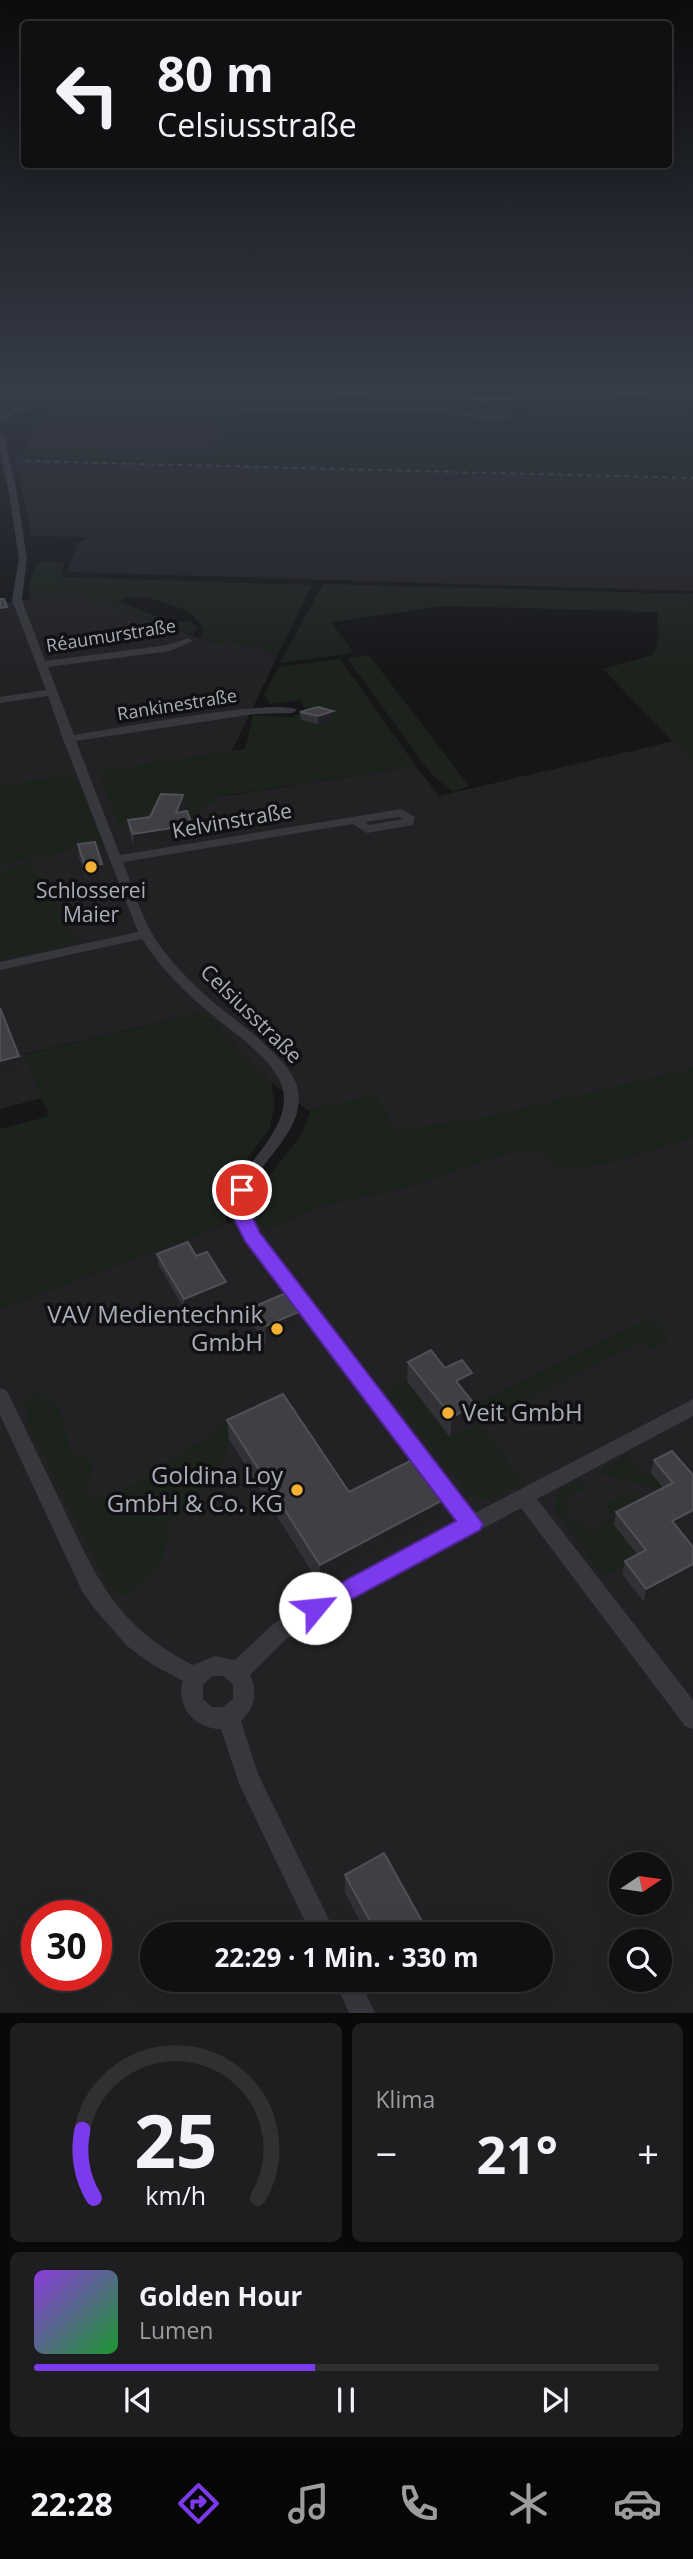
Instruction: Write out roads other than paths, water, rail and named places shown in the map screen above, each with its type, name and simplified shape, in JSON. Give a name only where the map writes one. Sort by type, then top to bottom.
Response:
[{"type":"street","name":"Celsiusstraße","points":[[11,485],[23,559],[17,600],[50,693],[145,934],[183,981],[267,1057],[290,1084],[293,1104],[284,1130],[242,1190],[239,1209],[243,1222],[472,1524]]},
{"type":"street","name":"Réaumurstraße","points":[[40,665],[170,648],[188,641]]},
{"type":"street","points":[[0,700],[50,693]]},
{"type":"street","name":"Rankinestraße","points":[[68,739],[255,711],[292,710]]},
{"type":"street","name":"Kelvinstraße","points":[[116,860],[355,820]]},
{"type":"street","points":[[0,966],[145,934]]},
{"type":"street","points":[[0,1395],[89,1584],[108,1613],[141,1648],[196,1677]]},
{"type":"street","points":[[238,1672],[279,1632],[315,1608],[693,1407]]},
{"type":"street","points":[[524,1497],[693,1718]]},
{"type":"street","points":[[216,1666],[238,1672],[243,1679],[245,1696],[235,1711],[228,1716],[210,1717],[196,1709],[190,1693],[196,1677],[216,1666]]},
{"type":"street","points":[[228,1716],[248,1778],[318,1922]]},
{"type":"street","points":[[352,1992],[362,2013]]},
{"type":"place","name":"Schlosserei Maier","points":[[91,867]]},
{"type":"place","name":"VAV Medientechnik GmbH","points":[[277,1329]]},
{"type":"place","name":"Veit GmbH","points":[[448,1413]]},
{"type":"place","name":"Goldina Loy GmbH & Co. KG","points":[[297,1490]]}]
